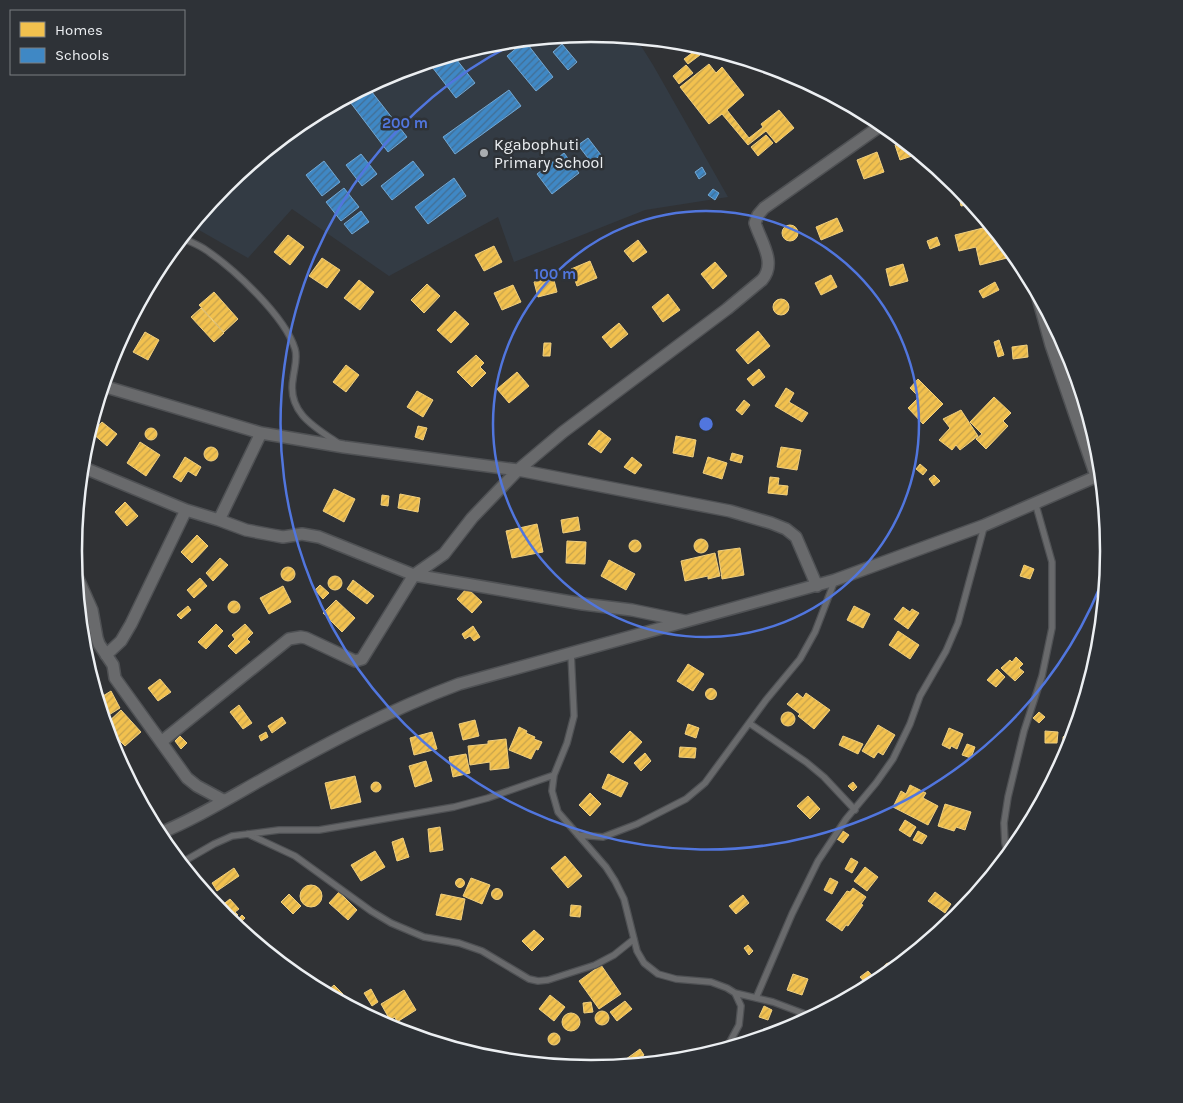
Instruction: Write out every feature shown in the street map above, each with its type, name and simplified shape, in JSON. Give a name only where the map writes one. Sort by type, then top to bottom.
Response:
[{"type":"street","points":[[161,742],[289,639],[306,638],[355,661],[362,659],[414,576],[444,554],[472,518],[518,470],[563,432],[727,309],[767,275],[770,260],[755,223],[758,215],[764,208],[876,129]]},
{"type":"street","points":[[1043,318],[1051,345],[1091,454]]},
{"type":"street","points":[[110,388],[261,433],[518,470],[730,511],[786,529],[796,538],[817,586]]},
{"type":"street","points":[[219,520],[261,433]]},
{"type":"street","points":[[89,470],[186,510],[246,530],[283,537],[302,534],[319,538],[414,576],[632,610],[688,621]]},
{"type":"street","points":[[166,830],[187,821],[342,735],[416,700],[459,684],[817,586],[985,524],[1095,477]]},
{"type":"street","points":[[106,654],[121,641],[131,624],[186,510]]},
{"type":"street","points":[[85,594],[92,610],[97,638],[113,665],[115,678],[187,778],[197,786],[223,800]]},
{"type":"lane","points":[[189,241],[204,248],[219,259],[250,287],[284,326],[295,349],[293,400],[301,414],[312,424],[344,446]]},
{"type":"lane","points":[[1006,847],[1004,822],[1008,797],[1024,731],[1042,676],[1052,628],[1052,562],[1035,502]]},
{"type":"lane","points":[[756,998],[792,914],[818,861],[892,759],[910,724],[920,696],[946,651],[958,623],[985,524]]},
{"type":"lane","points":[[578,835],[603,837],[637,824],[686,799],[706,783],[809,645],[835,580]]},
{"type":"lane","points":[[571,653],[574,716],[567,743],[554,776],[552,791],[558,812],[606,867],[615,881],[624,899],[637,951],[644,963],[658,974],[676,979],[711,982],[735,993],[773,1002],[804,1014]]},
{"type":"lane","points":[[749,723],[806,762],[824,777],[855,810]]},
{"type":"lane","points":[[187,860],[214,844],[232,836],[279,830],[320,830],[454,807],[554,776]]},
{"type":"lane","points":[[248,834],[295,856],[371,911],[391,923],[424,937],[459,944],[482,952],[538,981],[548,980],[595,965],[614,955],[634,939]]},
{"type":"lane","points":[[731,1041],[739,1025],[741,1006],[735,993]]},
{"type":"shaded area","name":"Kgabophuti Primary School","points":[[592,42],[641,45],[728,197],[645,210],[514,262],[498,217],[389,276],[292,209],[248,258],[198,229],[232,192],[282,148],[309,128],[337,111],[397,81],[460,60],[492,52],[525,47]]},
{"type":"building: Homes","points":[[693,52],[700,55],[688,64],[684,59]]},
{"type":"building: Homes","points":[[709,64],[716,73],[722,67],[744,95],[727,110],[749,138],[763,127],[761,124],[779,110],[794,128],[776,143],[766,131],[748,145],[722,114],[709,124],[680,87]]},
{"type":"building: Homes","points":[[686,65],[693,73],[679,84],[673,76]]},
{"type":"building: Homes","points":[[766,135],[773,143],[758,156],[751,147]]},
{"type":"building: Homes","points":[[896,145],[911,156],[900,160]]},
{"type":"building: Homes","points":[[877,152],[884,172],[864,179],[857,160]]},
{"type":"building: Homes","points":[[837,218],[843,231],[821,240],[816,227]]},
{"type":"building: Homes","points":[[787,225],[793,225],[798,230],[796,239],[787,241],[782,236],[782,230]]},
{"type":"building: Homes","points":[[984,228],[1007,258],[980,265],[976,247],[959,251],[955,235]]},
{"type":"building: Homes","points":[[288,235],[304,247],[290,265],[274,252]]},
{"type":"building: Homes","points":[[937,237],[940,245],[930,249],[927,241]]},
{"type":"building: Homes","points":[[638,240],[647,252],[633,262],[624,251]]},
{"type":"building: Homes","points":[[494,246],[502,262],[484,271],[475,255]]},
{"type":"building: Homes","points":[[322,258],[340,270],[327,288],[309,276]]},
{"type":"building: Homes","points":[[590,261],[597,278],[577,286],[571,269]]},
{"type":"building: Homes","points":[[715,262],[727,276],[713,289],[701,274]]},
{"type":"building: Homes","points":[[903,264],[908,281],[890,286],[886,269]]},
{"type":"building: Homes","points":[[831,275],[837,287],[821,295],[815,283]]},
{"type":"building: Homes","points":[[553,276],[557,292],[538,297],[534,282]]},
{"type":"building: Homes","points":[[359,280],[374,292],[360,310],[344,298]]},
{"type":"building: Homes","points":[[995,282],[999,290],[983,298],[979,291]]},
{"type":"building: Homes","points":[[427,284],[440,296],[424,313],[411,300]]},
{"type":"building: Homes","points":[[513,285],[521,302],[502,310],[494,293]]},
{"type":"building: Homes","points":[[214,292],[238,319],[224,332],[199,305]]},
{"type":"building: Homes","points":[[668,294],[680,310],[663,322],[652,307]]},
{"type":"building: Homes","points":[[778,299],[784,299],[789,304],[787,313],[778,315],[773,310],[773,304]]},
{"type":"building: Homes","points":[[201,308],[224,333],[214,342],[191,317]]},
{"type":"building: Homes","points":[[455,311],[469,324],[451,343],[437,330]]},
{"type":"building: Homes","points":[[619,323],[628,334],[611,348],[602,337]]},
{"type":"building: Homes","points":[[758,331],[770,346],[748,364],[736,350]]},
{"type":"building: Homes","points":[[145,332],[159,340],[148,360],[133,352]]},
{"type":"building: Homes","points":[[999,340],[1004,355],[998,357],[994,342]]},
{"type":"building: Homes","points":[[544,343],[551,343],[550,356],[543,356]]},
{"type":"building: Homes","points":[[1027,345],[1028,357],[1013,359],[1012,347]]},
{"type":"building: Homes","points":[[476,355],[484,363],[480,367],[486,373],[472,387],[457,372]]},
{"type":"building: Homes","points":[[346,365],[359,375],[346,392],[333,382]]},
{"type":"building: Homes","points":[[759,369],[765,377],[753,386],[747,379]]},
{"type":"building: Homes","points":[[517,372],[529,386],[509,403],[497,389]]},
{"type":"building: Homes","points":[[918,379],[943,404],[923,424],[908,408],[919,397],[910,388]]},
{"type":"building: Homes","points":[[786,388],[794,393],[789,402],[808,413],[802,422],[775,406]]},
{"type":"building: Homes","points":[[417,391],[433,400],[423,417],[407,407]]},
{"type":"building: Homes","points":[[994,397],[1011,413],[1003,421],[1008,426],[986,449],[976,439],[982,434],[970,422]]},
{"type":"building: Homes","points":[[744,400],[750,405],[742,415],[736,410]]},
{"type":"building: Homes","points":[[961,410],[978,436],[960,450],[956,445],[952,450],[939,440],[950,428],[943,419]]},
{"type":"building: Homes","points":[[102,422],[117,434],[107,446],[96,436],[99,426]]},
{"type":"building: Homes","points":[[418,426],[427,428],[423,440],[415,437]]},
{"type":"building: Homes","points":[[149,428],[153,428],[157,434],[153,440],[149,440],[145,436],[145,432]]},
{"type":"building: Homes","points":[[599,430],[611,439],[601,453],[588,444]]},
{"type":"building: Homes","points":[[676,436],[696,440],[693,457],[673,453]]},
{"type":"building: Homes","points":[[140,442],[160,455],[146,476],[127,463]]},
{"type":"building: Homes","points":[[211,447],[216,449],[218,454],[216,459],[211,461],[206,459],[204,454],[206,449]]},
{"type":"building: Homes","points":[[781,447],[801,450],[797,470],[777,467]]},
{"type":"building: Homes","points":[[732,453],[743,456],[741,463],[730,460]]},
{"type":"building: Homes","points":[[185,457],[201,467],[196,476],[188,471],[181,482],[173,477]]},
{"type":"building: Homes","points":[[632,457],[642,465],[635,474],[624,467]]},
{"type":"building: Homes","points":[[708,457],[727,463],[722,479],[703,473]]},
{"type":"building: Homes","points":[[920,464],[927,470],[923,475],[916,469]]},
{"type":"building: Homes","points":[[934,475],[940,481],[934,486],[929,479]]},
{"type":"building: Homes","points":[[770,477],[779,478],[778,485],[788,486],[787,495],[768,493]]},
{"type":"building: Homes","points":[[334,489],[355,499],[344,522],[323,511]]},
{"type":"building: Homes","points":[[400,494],[420,498],[418,512],[398,508]]},
{"type":"building: Homes","points":[[382,495],[389,496],[388,506],[381,505]]},
{"type":"building: Homes","points":[[125,502],[138,516],[127,526],[115,512]]},
{"type":"building: Homes","points":[[578,517],[580,530],[563,533],[561,520]]},
{"type":"building: Homes","points":[[537,524],[543,552],[512,558],[506,531]]},
{"type":"building: Homes","points":[[197,535],[208,546],[192,563],[181,552]]},
{"type":"building: Homes","points":[[701,539],[706,541],[708,546],[706,551],[701,553],[696,551],[694,546],[696,541]]},
{"type":"building: Homes","points":[[633,540],[637,540],[641,546],[637,552],[633,552],[629,548],[629,544]]},
{"type":"building: Homes","points":[[567,541],[586,542],[585,564],[566,563]]},
{"type":"building: Homes","points":[[740,548],[744,575],[722,579],[718,551]]},
{"type":"building: Homes","points":[[715,553],[720,576],[708,579],[708,576],[685,581],[681,561]]},
{"type":"building: Homes","points":[[220,558],[228,565],[213,581],[206,573]]},
{"type":"building: Homes","points":[[609,560],[635,574],[626,590],[601,576]]},
{"type":"building: Homes","points":[[1024,565],[1034,569],[1030,579],[1020,576]]},
{"type":"building: Homes","points":[[288,567],[293,569],[295,574],[293,579],[288,581],[283,579],[281,574],[283,569]]},
{"type":"building: Homes","points":[[332,576],[338,576],[342,583],[338,590],[332,590],[328,586],[328,580]]},
{"type":"building: Homes","points":[[200,578],[207,586],[194,598],[187,590]]},
{"type":"building: Homes","points":[[353,580],[374,596],[367,604],[347,589]]},
{"type":"building: Homes","points":[[320,585],[329,593],[323,599],[315,590]]},
{"type":"building: Homes","points":[[283,586],[291,602],[269,614],[260,598]]},
{"type":"building: Homes","points":[[467,588],[482,602],[472,613],[457,599]]},
{"type":"building: Homes","points":[[336,600],[355,618],[342,632],[323,613]]},
{"type":"building: Homes","points":[[232,601],[236,601],[240,607],[236,613],[232,613],[228,609],[228,605]]},
{"type":"building: Homes","points":[[188,606],[191,610],[181,619],[177,615]]},
{"type":"building: Homes","points":[[854,606],[870,614],[863,628],[847,620]]},
{"type":"building: Homes","points":[[903,607],[910,612],[912,609],[919,613],[908,629],[894,619]]},
{"type":"building: Homes","points":[[216,624],[223,631],[206,649],[198,642]]},
{"type":"building: Homes","points":[[245,624],[253,633],[247,639],[250,642],[236,654],[228,646],[235,639],[232,635]]},
{"type":"building: Homes","points":[[473,626],[480,637],[474,641],[470,636],[465,639],[462,634]]},
{"type":"building: Homes","points":[[898,631],[919,645],[910,659],[889,645]]},
{"type":"building: Homes","points":[[1016,657],[1023,664],[1019,668],[1024,672],[1015,681],[1001,668],[1010,660],[1012,662]]},
{"type":"building: Homes","points":[[688,664],[704,674],[693,691],[677,681]]},
{"type":"building: Homes","points":[[997,669],[1005,677],[996,687],[987,680]]},
{"type":"building: Homes","points":[[160,679],[171,692],[158,701],[148,688]]},
{"type":"building: Homes","points":[[709,689],[713,689],[716,694],[715,698],[709,699],[706,696],[706,692]]},
{"type":"building: Homes","points":[[111,691],[120,708],[110,714],[104,695]]},
{"type":"building: Homes","points":[[797,693],[803,698],[806,693],[830,710],[814,729],[787,704]]},
{"type":"building: Homes","points":[[239,705],[252,723],[243,729],[230,712]]},
{"type":"building: Homes","points":[[121,710],[141,732],[125,746],[119,740],[111,719]]},
{"type":"building: Homes","points":[[785,712],[791,712],[795,719],[791,726],[785,726],[781,722],[781,716]]},
{"type":"building: Homes","points":[[1039,712],[1045,717],[1039,723],[1033,718]]},
{"type":"building: Homes","points":[[282,717],[286,723],[272,733],[268,726]]},
{"type":"building: Homes","points":[[475,720],[479,736],[463,740],[459,724]]},
{"type":"building: Homes","points":[[688,724],[699,728],[696,738],[685,734]]},
{"type":"building: Homes","points":[[878,725],[895,735],[883,755],[878,752],[874,758],[862,751]]},
{"type":"building: Homes","points":[[519,727],[535,737],[534,739],[542,742],[531,759],[509,750]]},
{"type":"building: Homes","points":[[949,728],[963,734],[957,749],[951,746],[950,749],[942,745]]},
{"type":"building: Homes","points":[[630,731],[642,742],[623,763],[610,752]]},
{"type":"building: Homes","points":[[1045,731],[1058,732],[1057,743],[1045,743]]},
{"type":"building: Homes","points":[[266,732],[268,737],[261,741],[259,736]]},
{"type":"building: Homes","points":[[432,732],[437,749],[414,755],[410,738]]},
{"type":"building: Homes","points":[[180,736],[187,743],[181,749],[175,741]]},
{"type":"building: Homes","points":[[843,736],[863,744],[858,754],[839,745]]},
{"type":"building: Homes","points":[[506,739],[509,768],[490,770],[490,762],[470,765],[468,746],[488,744],[488,741]]},
{"type":"building: Homes","points":[[967,744],[975,747],[971,758],[962,755]]},
{"type":"building: Homes","points":[[680,747],[696,748],[695,758],[679,757]]},
{"type":"building: Homes","points":[[645,753],[651,761],[641,771],[634,763]]},
{"type":"building: Homes","points":[[466,754],[470,773],[453,777],[449,757]]},
{"type":"building: Homes","points":[[426,761],[432,781],[415,787],[409,766]]},
{"type":"building: Homes","points":[[608,774],[628,783],[621,797],[602,788]]},
{"type":"building: Homes","points":[[355,776],[361,802],[331,809],[325,783]]},
{"type":"building: Homes","points":[[374,782],[378,782],[381,787],[380,791],[374,792],[371,789],[371,785]]},
{"type":"building: Homes","points":[[853,782],[857,787],[853,791],[848,786]]},
{"type":"building: Homes","points":[[910,785],[926,793],[923,798],[938,806],[928,825],[893,807],[901,791],[906,794]]},
{"type":"building: Homes","points":[[590,793],[601,804],[590,816],[579,805]]},
{"type":"building: Homes","points":[[808,796],[820,809],[810,819],[797,806]]},
{"type":"building: Homes","points":[[945,804],[971,812],[965,830],[956,827],[954,831],[938,826]]},
{"type":"building: Homes","points":[[905,820],[916,827],[910,837],[899,830]]},
{"type":"building: Homes","points":[[440,827],[443,850],[430,852],[428,829]]},
{"type":"building: Homes","points":[[843,831],[849,835],[843,843],[837,839]]},
{"type":"building: Homes","points":[[918,831],[927,836],[922,844],[913,840]]},
{"type":"building: Homes","points":[[403,838],[409,857],[397,861],[392,842]]},
{"type":"building: Homes","points":[[375,851],[385,867],[361,881],[351,865]]},
{"type":"building: Homes","points":[[565,856],[582,876],[568,888],[551,868]]},
{"type":"building: Homes","points":[[851,858],[858,862],[852,873],[845,869]]},
{"type":"building: Homes","points":[[865,867],[878,877],[867,891],[854,881]]},
{"type":"building: Homes","points":[[234,868],[239,876],[217,891],[212,883]]},
{"type":"building: Homes","points":[[460,878],[465,883],[460,888],[455,883]]},
{"type":"building: Homes","points":[[471,878],[490,885],[482,904],[463,896]]},
{"type":"building: Homes","points":[[830,878],[838,882],[832,894],[824,890]]},
{"type":"building: Homes","points":[[307,885],[315,885],[322,892],[322,900],[315,907],[307,907],[300,900],[300,892]]},
{"type":"building: Homes","points":[[853,888],[866,897],[861,904],[863,905],[848,926],[846,925],[842,931],[826,920],[847,891],[850,892]]},
{"type":"building: Homes","points":[[495,889],[499,889],[502,894],[501,898],[495,899],[492,896],[492,892]]},
{"type":"building: Homes","points":[[339,892],[357,910],[348,920],[329,903]]},
{"type":"building: Homes","points":[[935,892],[951,904],[945,913],[928,901]]},
{"type":"building: Homes","points":[[289,894],[301,906],[293,914],[281,902]]},
{"type":"building: Homes","points":[[441,894],[465,899],[461,920],[436,915]]},
{"type":"building: Homes","points":[[743,895],[749,903],[736,914],[729,906]]},
{"type":"building: Homes","points":[[230,899],[239,909],[235,912],[238,915],[237,916],[225,903]]},
{"type":"building: Homes","points":[[571,905],[581,906],[580,917],[570,916]]},
{"type":"building: Homes","points":[[242,915],[245,918],[242,921],[239,918]]},
{"type":"building: Homes","points":[[534,930],[544,939],[532,951],[522,941]]},
{"type":"building: Homes","points":[[748,945],[753,951],[749,955],[744,948]]},
{"type":"building: Homes","points":[[601,965],[621,994],[599,1009],[579,981]]},
{"type":"building: Homes","points":[[868,971],[872,976],[864,981],[860,977]]},
{"type":"building: Homes","points":[[793,974],[808,979],[802,995],[787,990]]},
{"type":"building: Homes","points":[[334,985],[343,994],[342,995],[331,988]]},
{"type":"building: Homes","points":[[371,989],[378,1002],[372,1006],[364,993]]},
{"type":"building: Homes","points":[[404,990],[416,1010],[397,1022],[395,1017],[389,1018],[381,1004]]},
{"type":"building: Homes","points":[[550,995],[565,1007],[554,1021],[539,1009]]},
{"type":"building: Homes","points":[[625,1001],[632,1009],[617,1021],[610,1012]]},
{"type":"building: Homes","points":[[591,1002],[593,1012],[584,1013],[583,1003]]},
{"type":"building: Homes","points":[[764,1006],[772,1010],[768,1020],[759,1017]]},
{"type":"building: Homes","points":[[602,1011],[607,1013],[609,1018],[607,1023],[602,1025],[597,1023],[595,1018],[597,1013]]},
{"type":"building: Homes","points":[[571,1013],[577,1016],[580,1022],[577,1028],[571,1031],[565,1028],[562,1022],[565,1016]]},
{"type":"building: Homes","points":[[552,1033],[556,1033],[560,1039],[556,1045],[552,1045],[548,1041],[548,1037]]},
{"type":"building: Homes","points":[[640,1049],[644,1055],[641,1058],[626,1059]]},
{"type":"building: Schools","points":[[562,44],[577,62],[568,70],[553,52]]},
{"type":"building: Schools","points":[[529,47],[553,77],[536,91],[507,56],[516,48]]},
{"type":"building: Schools","points":[[458,61],[475,83],[456,98],[433,68]]},
{"type":"building: Schools","points":[[509,90],[521,106],[455,154],[443,137]]},
{"type":"building: Schools","points":[[372,92],[407,137],[388,152],[351,103]]},
{"type":"building: Schools","points":[[588,138],[601,155],[591,162],[578,145]]},
{"type":"building: Schools","points":[[564,153],[579,173],[552,194],[537,174]]},
{"type":"building: Schools","points":[[361,154],[377,174],[362,186],[346,165]]},
{"type":"building: Schools","points":[[324,161],[340,182],[322,196],[306,175]]},
{"type":"building: Schools","points":[[413,161],[424,175],[392,200],[381,186]]},
{"type":"building: Schools","points":[[702,167],[706,174],[699,179],[695,172]]},
{"type":"building: Schools","points":[[454,178],[466,196],[428,224],[415,207]]},
{"type":"building: Schools","points":[[344,188],[359,207],[341,221],[326,202]]},
{"type":"building: Schools","points":[[713,189],[719,193],[715,200],[708,195]]},
{"type":"building: Schools","points":[[361,211],[369,222],[352,234],[344,224]]},
{"type":"place","name":"Kgabophuti Primary School","points":[[484,153]]}]
